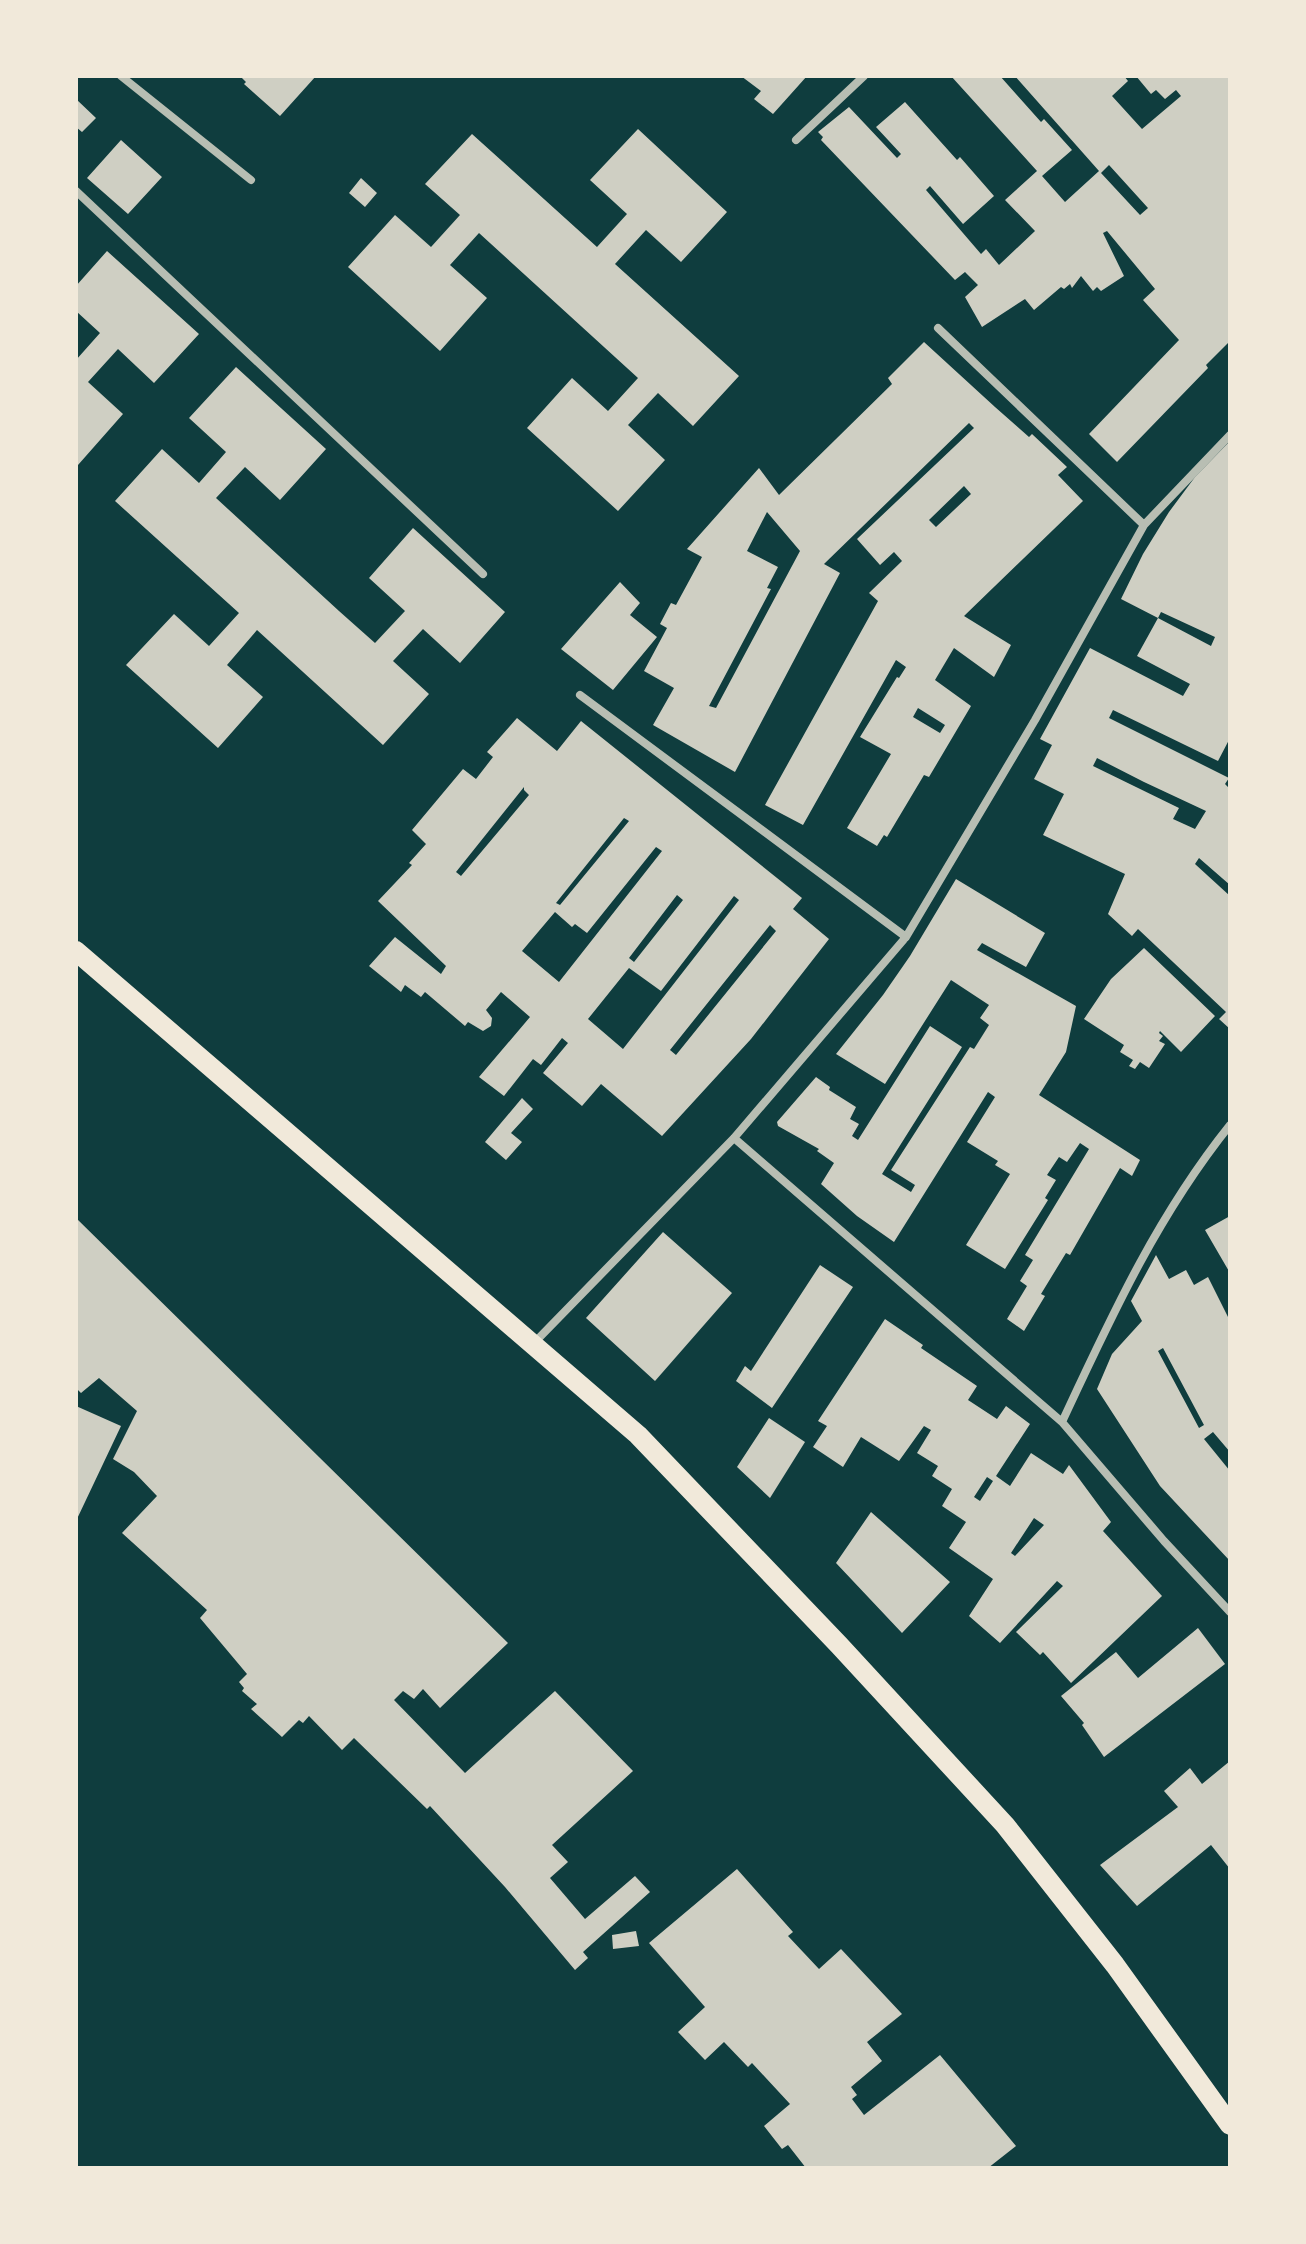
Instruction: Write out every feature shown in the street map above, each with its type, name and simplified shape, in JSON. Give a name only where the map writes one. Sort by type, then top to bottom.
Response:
[{"type":"main road","points":[[76,951],[638,1435],[839,1645],[1005,1825],[1115,1965],[1230,2125]]},
{"type":"street","points":[[121,76],[251,180]]},
{"type":"street","points":[[796,140],[864,76]]},
{"type":"street","points":[[76,191],[483,574]]},
{"type":"street","points":[[938,328],[1144,525]]},
{"type":"street","points":[[533,1345],[734,1138],[906,937],[1035,720],[1144,525],[1230,435]]},
{"type":"street","points":[[580,695],[906,937]]},
{"type":"street","points":[[1062,1422],[1129,1279],[1199,1164],[1230,1125]]},
{"type":"street","points":[[734,1138],[1062,1422],[1164,1541],[1230,1612]]},
{"type":"building","points":[[240,76],[316,76],[280,116],[244,84],[246,82]]},
{"type":"building","points":[[741,76],[807,76],[773,114],[754,99],[761,91]]},
{"type":"building","points":[[951,76],[1000,76],[1041,122],[1044,119],[1072,150],[1042,176],[1065,202],[1099,171],[1015,76],[1124,76],[1128,81],[1112,96],[1142,129],[1181,96],[1176,90],[1165,99],[1156,90],[1151,94],[1136,76],[1230,76],[1230,341],[1117,462],[1089,434],[1179,340],[1143,300],[1155,289],[1107,231],[1103,233],[1124,276],[1101,291],[1097,287],[1093,291],[1081,276],[1072,288],[1070,284],[1064,289],[1061,287],[1034,310],[1025,299],[982,327],[965,297],[978,285],[965,272],[955,280],[821,140],[823,137],[818,132],[849,107],[897,158],[901,154],[876,127],[905,102],[994,196],[963,224],[930,186],[926,190],[981,254],[986,249],[999,265],[1035,231],[1005,200],[1037,171]],"holes":[[[1109,165],[1148,208],[1140,215],[1101,173]]]},
{"type":"building","points":[[76,99],[96,118],[82,132],[76,127]]},
{"type":"building","points":[[638,129],[727,212],[681,262],[646,230],[615,264],[739,376],[693,426],[658,393],[628,425],[665,460],[618,511],[527,428],[572,378],[608,411],[638,378],[479,233],[450,265],[487,298],[440,351],[348,267],[395,215],[431,247],[460,215],[425,184],[472,134],[597,247],[627,214],[590,180]]},
{"type":"building","points":[[121,140],[162,177],[128,214],[87,178]]},
{"type":"building","points":[[361,178],[377,193],[365,207],[349,193]]},
{"type":"building","points":[[107,251],[199,334],[154,383],[118,349],[88,382],[123,414],[78,465],[76,360],[100,333],[76,311],[76,286]]},
{"type":"building","points":[[924,342],[1029,437],[1032,434],[1067,467],[1058,475],[1083,501],[964,616],[1011,645],[994,677],[954,648],[935,680],[971,706],[929,777],[924,775],[887,837],[884,835],[877,846],[847,828],[891,754],[860,737],[906,667],[896,660],[803,825],[765,805],[878,601],[869,593],[902,561],[894,552],[880,565],[857,539],[974,428],[969,423],[824,564],[840,573],[735,772],[653,725],[674,688],[644,671],[667,628],[660,624],[671,603],[676,605],[702,557],[687,549],[759,468],[779,495],[892,384],[888,378]],"holes":[[[964,486],[971,494],[936,527],[929,520]],[[767,512],[800,551],[716,708],[709,706],[771,589],[767,588],[778,567],[747,551]],[[918,708],[945,725],[940,733],[913,717]]]},
{"type":"building","points":[[236,367],[326,449],[280,500],[245,467],[216,498],[339,611],[375,643],[405,611],[369,578],[413,528],[505,612],[460,663],[423,629],[393,661],[429,694],[383,745],[257,630],[227,665],[263,697],[218,748],[126,665],[174,614],[209,646],[239,613],[115,501],[162,449],[199,483],[226,452],[189,418]]},
{"type":"building","points":[[1230,441],[1230,738],[1218,761],[1113,710],[1109,718],[1229,778],[1225,784],[1230,789],[1230,885],[1199,858],[1195,864],[1230,896],[1230,1029],[1219,1019],[1226,1012],[1138,929],[1132,936],[1108,914],[1125,874],[1043,835],[1064,794],[1034,779],[1052,745],[1040,739],[1090,648],[1183,696],[1190,684],[1137,656],[1158,618],[1121,599],[1143,554],[1169,512],[1195,477]],"holes":[[[1161,612],[1215,637],[1211,646],[1158,618]],[[1097,758],[1206,811],[1195,829],[1173,819],[1179,808],[1093,766]]]},
{"type":"building","points":[[620,582],[640,603],[630,615],[657,637],[613,690],[561,649]]},
{"type":"building","points":[[517,718],[557,751],[581,721],[802,898],[793,909],[829,939],[751,1039],[662,1136],[601,1084],[582,1106],[543,1073],[568,1043],[562,1038],[541,1065],[533,1059],[504,1096],[479,1077],[530,1017],[501,992],[486,1010],[492,1018],[491,1026],[483,1031],[468,1022],[465,1026],[425,992],[421,997],[405,985],[401,992],[369,966],[395,937],[441,974],[446,966],[378,901],[412,865],[409,863],[426,844],[412,830],[463,769],[476,779],[493,757],[487,752]],"holes":[[[524,787],[529,795],[461,876],[456,872]],[[624,818],[629,821],[560,905],[556,903]],[[656,847],[662,851],[559,982],[522,951],[555,912],[572,927],[575,924],[587,933]],[[677,895],[683,900],[634,962],[629,958]],[[734,896],[739,900],[623,1049],[588,1019],[629,968],[661,991]],[[770,925],[776,931],[676,1055],[670,1050]]]},
{"type":"building","points":[[956,879],[1045,933],[1026,967],[982,943],[977,950],[1076,1006],[1066,1052],[1039,1095],[1140,1160],[1132,1176],[1120,1168],[1070,1255],[1066,1253],[1041,1294],[1045,1296],[1024,1331],[1007,1319],[1027,1286],[1020,1281],[1033,1260],[1025,1255],[1089,1149],[1080,1143],[1067,1162],[1059,1157],[1047,1175],[1056,1180],[1045,1198],[1048,1200],[1005,1269],[966,1245],[1010,1174],[995,1165],[998,1161],[967,1142],[995,1097],[988,1092],[894,1242],[857,1216],[821,1184],[834,1163],[817,1151],[819,1149],[778,1126],[777,1122],[816,1077],[830,1087],[829,1090],[856,1107],[850,1119],[859,1124],[852,1136],[858,1140],[930,1026],[962,1047],[882,1174],[911,1192],[915,1185],[891,1170],[970,1047],[974,1049],[989,1025],[980,1018],[989,1005],[951,980],[885,1084],[836,1054],[910,956]]},
{"type":"building","points":[[1144,948],[1215,1016],[1181,1052],[1160,1031],[1163,1036],[1159,1041],[1165,1044],[1149,1068],[1140,1062],[1135,1069],[1129,1066],[1133,1060],[1120,1052],[1124,1045],[1084,1019],[1111,979]]},
{"type":"building","points":[[522,1098],[533,1109],[511,1133],[522,1142],[506,1160],[485,1142]]},
{"type":"building","points":[[1230,1216],[1230,1273],[1205,1230]]},
{"type":"building","points":[[76,1218],[508,1643],[440,1708],[423,1689],[414,1699],[403,1691],[394,1700],[465,1773],[555,1691],[633,1771],[552,1845],[568,1862],[550,1878],[585,1919],[635,1876],[650,1892],[583,1952],[588,1958],[575,1970],[505,1887],[430,1806],[427,1809],[354,1738],[342,1750],[309,1716],[303,1723],[299,1720],[282,1737],[251,1709],[257,1704],[242,1691],[244,1688],[239,1682],[247,1674],[200,1618],[207,1610],[122,1533],[157,1496],[134,1472],[113,1459],[137,1411],[99,1378],[81,1393],[76,1388]]},
{"type":"building","points":[[663,1232],[732,1293],[655,1381],[586,1318]]},
{"type":"building","points":[[1156,1255],[1169,1279],[1186,1270],[1194,1285],[1208,1277],[1230,1321],[1230,1452],[1213,1432],[1204,1439],[1230,1471],[1230,1561],[1160,1486],[1097,1389],[1112,1354],[1142,1321],[1131,1301]],"holes":[[[1163,1348],[1204,1425],[1199,1428],[1158,1351]]]},
{"type":"building","points":[[820,1265],[853,1287],[772,1408],[736,1381],[745,1366],[751,1371]]},
{"type":"building","points":[[885,1319],[977,1386],[968,1400],[997,1419],[1006,1406],[1030,1424],[996,1476],[1010,1486],[1031,1453],[1063,1474],[1069,1465],[1111,1522],[1103,1531],[1162,1596],[1071,1683],[1043,1652],[1040,1655],[1016,1632],[1063,1586],[1057,1581],[1000,1643],[969,1616],[993,1579],[949,1548],[966,1522],[942,1506],[952,1489],[932,1476],[938,1466],[917,1453],[931,1430],[924,1426],[899,1461],[861,1437],[843,1467],[813,1447],[827,1426],[818,1421]],"holes":[[[987,1477],[993,1481],[980,1501],[974,1497]],[[1034,1518],[1044,1525],[1015,1556],[1011,1553]]]},
{"type":"building","points":[[76,1406],[121,1426],[76,1521]]},
{"type":"building","points":[[769,1418],[805,1442],[770,1498],[737,1467]]},
{"type":"building","points":[[871,1512],[950,1582],[902,1633],[836,1563]]},
{"type":"building","points":[[1198,1628],[1225,1664],[1104,1757],[1082,1725],[1084,1723],[1061,1696],[1116,1652],[1138,1678]]},
{"type":"building","points":[[1230,1761],[1230,1869],[1211,1845],[1137,1906],[1100,1865],[1178,1807],[1164,1791],[1190,1768],[1202,1784]]},
{"type":"building","points":[[737,1869],[793,1932],[788,1936],[819,1969],[841,1949],[902,2014],[867,2042],[882,2061],[851,2087],[857,2095],[852,2099],[864,2115],[940,2055],[1016,2146],[988,2168],[806,2168],[788,2145],[782,2149],[764,2126],[790,2104],[752,2063],[748,2067],[724,2042],[705,2060],[678,2032],[705,2007],[649,1943]]},
{"type":"building","points":[[636,1931],[639,1946],[613,1949],[612,1935]]}]
